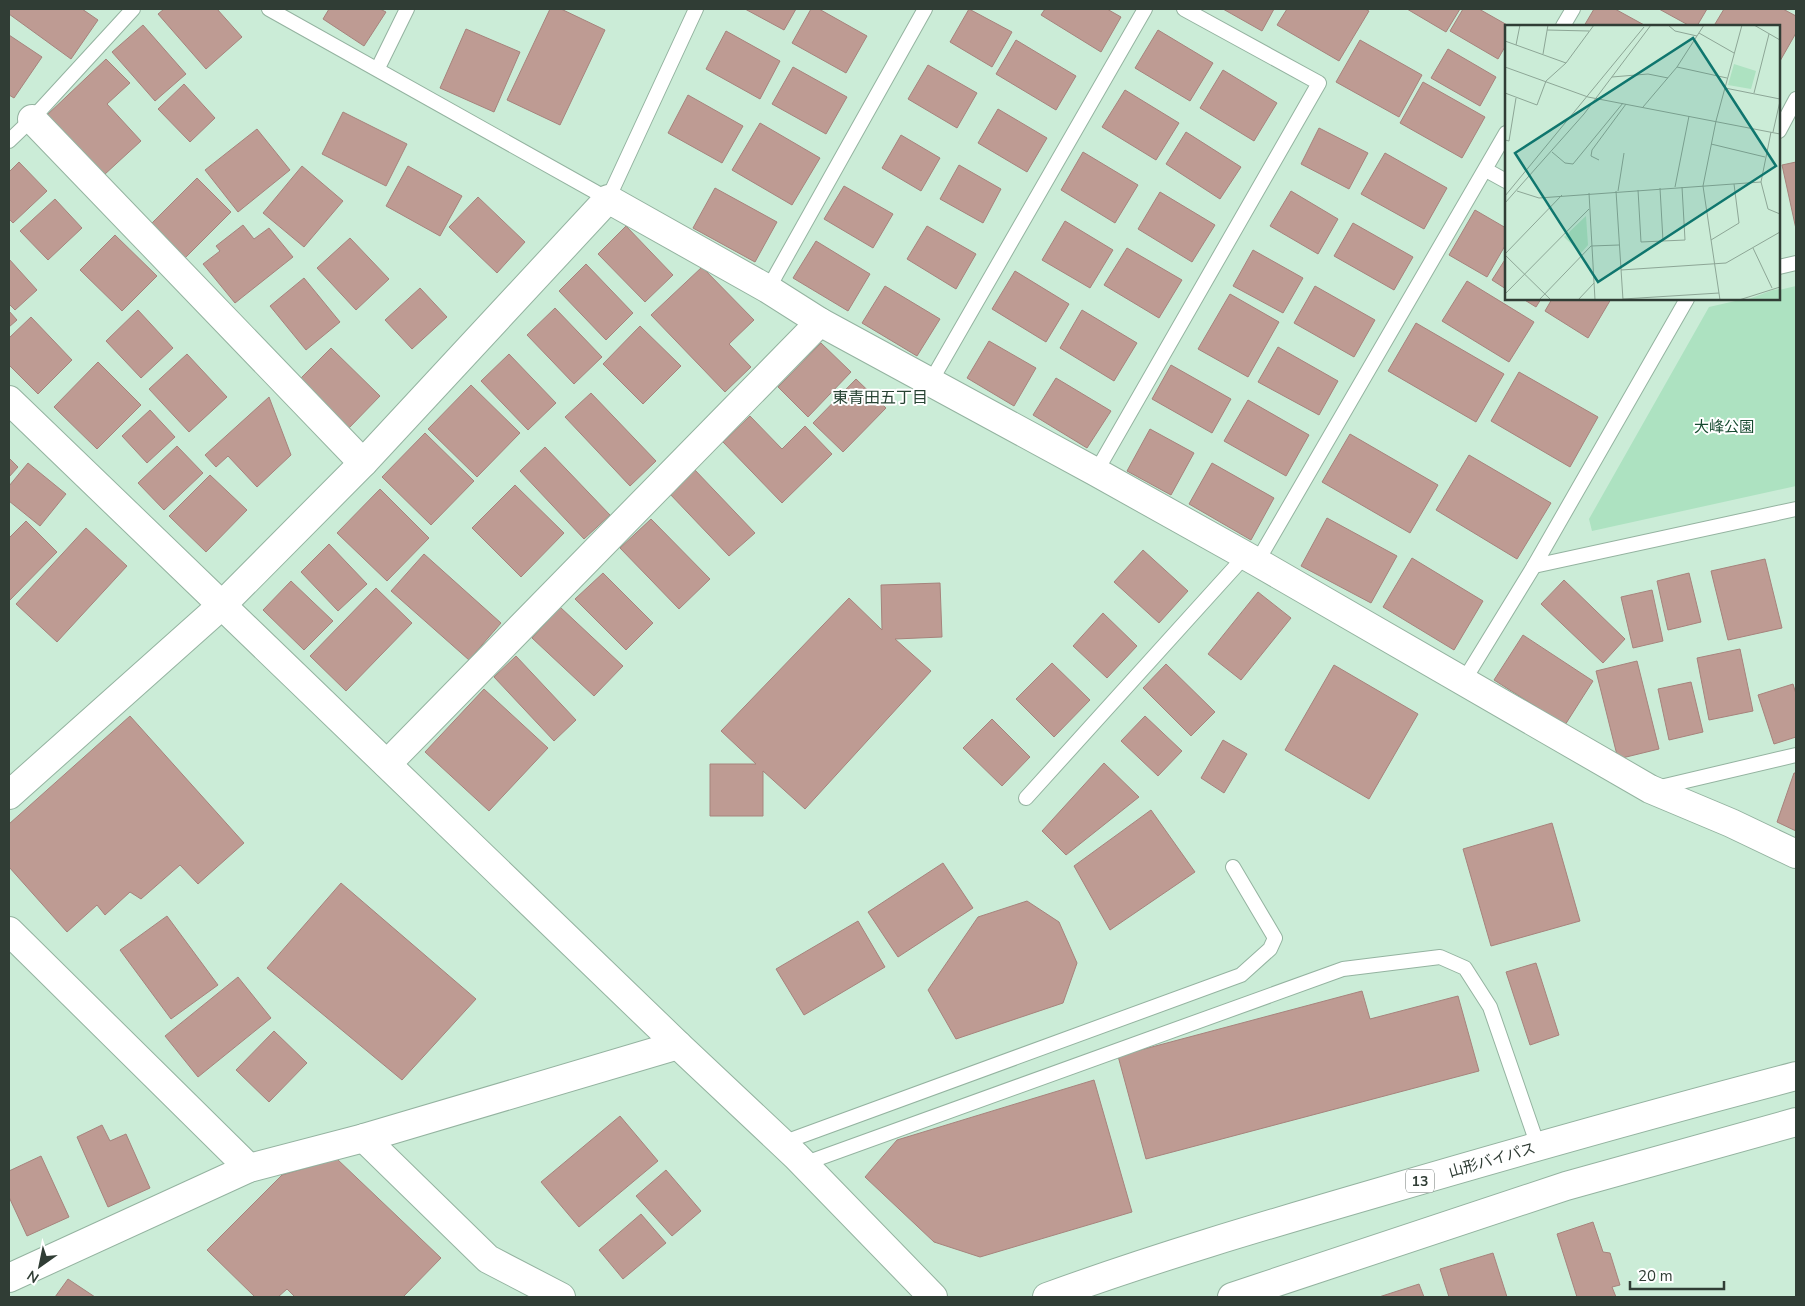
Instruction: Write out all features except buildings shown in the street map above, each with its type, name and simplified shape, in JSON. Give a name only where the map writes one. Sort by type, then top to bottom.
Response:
[{"type":"main road","points":[[32,119],[363,463]]},
{"type":"main road","points":[[9,795],[221,606],[363,463],[608,199],[768,289],[820,322],[931,381],[1251,559],[1650,789],[1731,822],[1796,854]]},
{"type":"main road","points":[[387,764],[820,322]]},
{"type":"main road","points":[[9,400],[221,606],[782,1143],[933,1297]]},
{"type":"main road","points":[[9,931],[249,1168]]},
{"type":"main road","points":[[9,1278],[249,1168],[364,1138],[678,1045]]},
{"type":"main road","name":"山形バイパス","points":[[1047,1297],[1134,1266],[1538,1146],[1796,1076]]},
{"type":"main road","points":[[1232,1297],[1566,1186],[1796,1122]]},
{"type":"main road","points":[[364,1138],[488,1259],[561,1297]]},
{"type":"lane","points":[[9,141],[32,119],[133,9]]},
{"type":"lane","points":[[269,9],[378,68],[608,199],[696,9]]},
{"type":"lane","points":[[378,68],[407,9]]},
{"type":"lane","points":[[768,289],[926,9]]},
{"type":"lane","points":[[931,381],[1145,9]]},
{"type":"lane","points":[[1096,472],[1319,83],[1184,9]]},
{"type":"lane","points":[[1564,25],[1572,9]]},
{"type":"lane","points":[[1780,129],[1796,98]]},
{"type":"lane","points":[[1026,798],[1251,559],[1486,170],[1505,135]]},
{"type":"lane","points":[[1486,170],[1505,180]]},
{"type":"lane","points":[[1780,267],[1796,263]]},
{"type":"lane","points":[[1463,682],[1534,566],[1686,300]]},
{"type":"lane","points":[[1534,566],[1796,509]]},
{"type":"lane","points":[[1650,789],[1796,755]]},
{"type":"lane","points":[[782,1143],[1241,975],[1270,949],[1275,938],[1233,867]]},
{"type":"lane","points":[[803,1164],[1343,969],[1440,956],[1465,968],[1490,1007],[1538,1146]]},
{"type":"green space","name":"大峰公園","points":[[1796,286],[1796,486],[1592,531],[1589,519],[1709,307],[1740,300],[1780,300],[1780,290]]},
{"type":"district","name":"東青田五丁目","points":[[880,398]]}]
